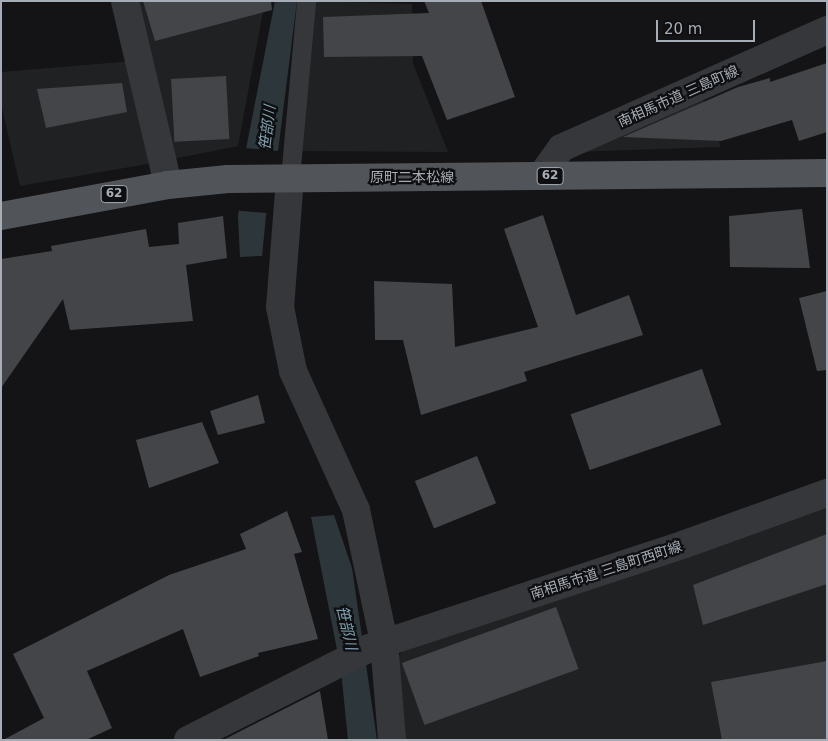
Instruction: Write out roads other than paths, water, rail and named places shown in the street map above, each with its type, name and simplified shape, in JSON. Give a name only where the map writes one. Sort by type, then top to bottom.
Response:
[{"type":"main road","name":"原町二本松線","points":[[1,216],[168,185],[228,179],[827,173]]},
{"type":"street","points":[[125,1],[168,185]]},
{"type":"street","name":"南相馬市道 三島町線","points":[[542,176],[562,148],[827,30]]},
{"type":"street","points":[[282,178],[280,307],[293,371],[356,510],[392,740]]},
{"type":"street","name":"南相馬市道 三島町西町線","points":[[188,740],[338,661],[376,645],[666,550],[827,493]]},
{"type":"lane","points":[[282,178],[306,1]]},
{"type":"water","name":"笹部川","points":[[275,1],[297,1],[278,151],[268,196],[262,256],[240,257],[238,217],[246,149]]},
{"type":"water","name":"笹部川","points":[[334,515],[352,568],[377,740],[348,740],[341,670],[311,517]]}]
